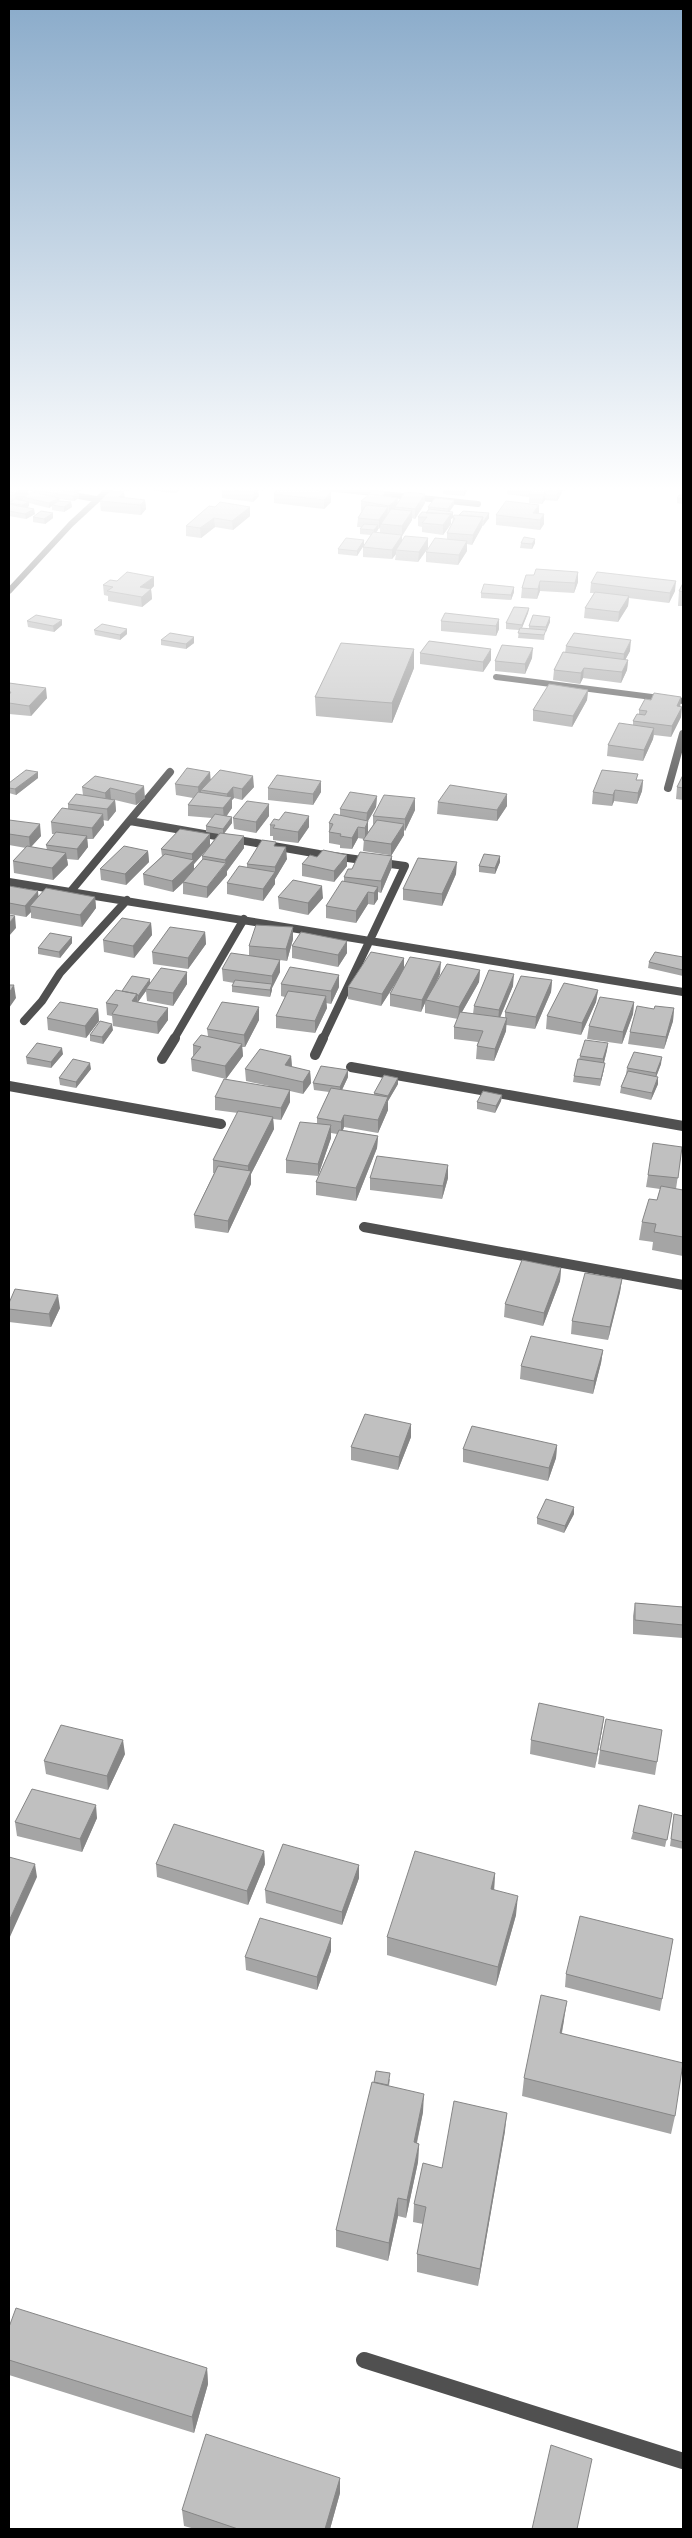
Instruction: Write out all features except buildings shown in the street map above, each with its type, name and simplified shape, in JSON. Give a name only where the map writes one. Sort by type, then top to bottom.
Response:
[{"type":"street","points":[[496,677],[683,701]]},
{"type":"street","points":[[668,788],[683,734]]},
{"type":"street","points":[[72,891],[170,772]]},
{"type":"street","points":[[130,820],[319,854],[405,866],[315,1055]]},
{"type":"street","points":[[9,882],[244,918],[368,941],[683,992]]},
{"type":"street","points":[[24,1020],[42,1001],[60,973],[127,900]]},
{"type":"street","points":[[162,1059],[244,918]]},
{"type":"street","points":[[351,1067],[683,1126]]},
{"type":"street","points":[[9,1086],[221,1124]]},
{"type":"street","points":[[364,1227],[683,1286]]},
{"type":"street","points":[[364,2360],[683,2461]]}]
